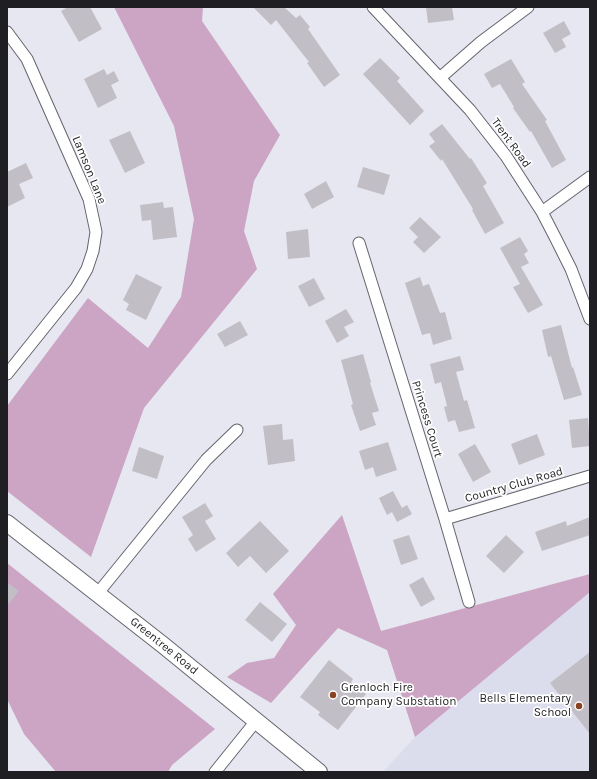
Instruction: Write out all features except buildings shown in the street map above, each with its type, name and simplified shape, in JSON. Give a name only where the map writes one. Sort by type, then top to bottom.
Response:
[{"type":"street","name":"Trent Road","points":[[373,7],[441,78],[491,135],[519,175],[542,212],[571,269],[590,319]]},
{"type":"street","points":[[441,78],[475,46],[528,7]]},
{"type":"street","name":"Lamson Lane","points":[[7,32],[27,59],[89,199],[96,232],[94,250],[87,269],[76,288],[7,374]]},
{"type":"street","points":[[542,212],[590,177]]},
{"type":"street","name":"Princess Court","points":[[359,243],[445,519],[469,602]]},
{"type":"street","points":[[98,593],[206,460],[237,430]]},
{"type":"street","name":"Country Club Road","points":[[445,519],[590,476]]},
{"type":"street","name":"Greentree Road","points":[[7,524],[98,593],[319,772]]},
{"type":"street","points":[[215,772],[256,721]]},
{"type":"shaded area","points":[[114,7],[203,7],[202,21],[280,135],[254,181],[244,231],[257,269],[144,408],[91,557],[7,491],[7,406],[88,298],[148,348],[181,297],[194,219],[174,126]]},
{"type":"shaded area","points":[[342,515],[381,631],[590,574],[590,592],[415,737],[387,650],[338,628],[271,703],[227,677],[247,663],[274,658],[296,625],[273,594]]},
{"type":"shaded area","points":[[7,563],[215,729],[172,765],[168,772],[56,772],[24,734],[7,699]]},
{"type":"shaded area","points":[[590,592],[590,772],[383,772],[415,737],[443,712]]},
{"type":"place","name":"Grenloch Fire Company Substation","points":[[333,695]]},
{"type":"place","name":"Bells Elementary School","points":[[579,706]]}]
